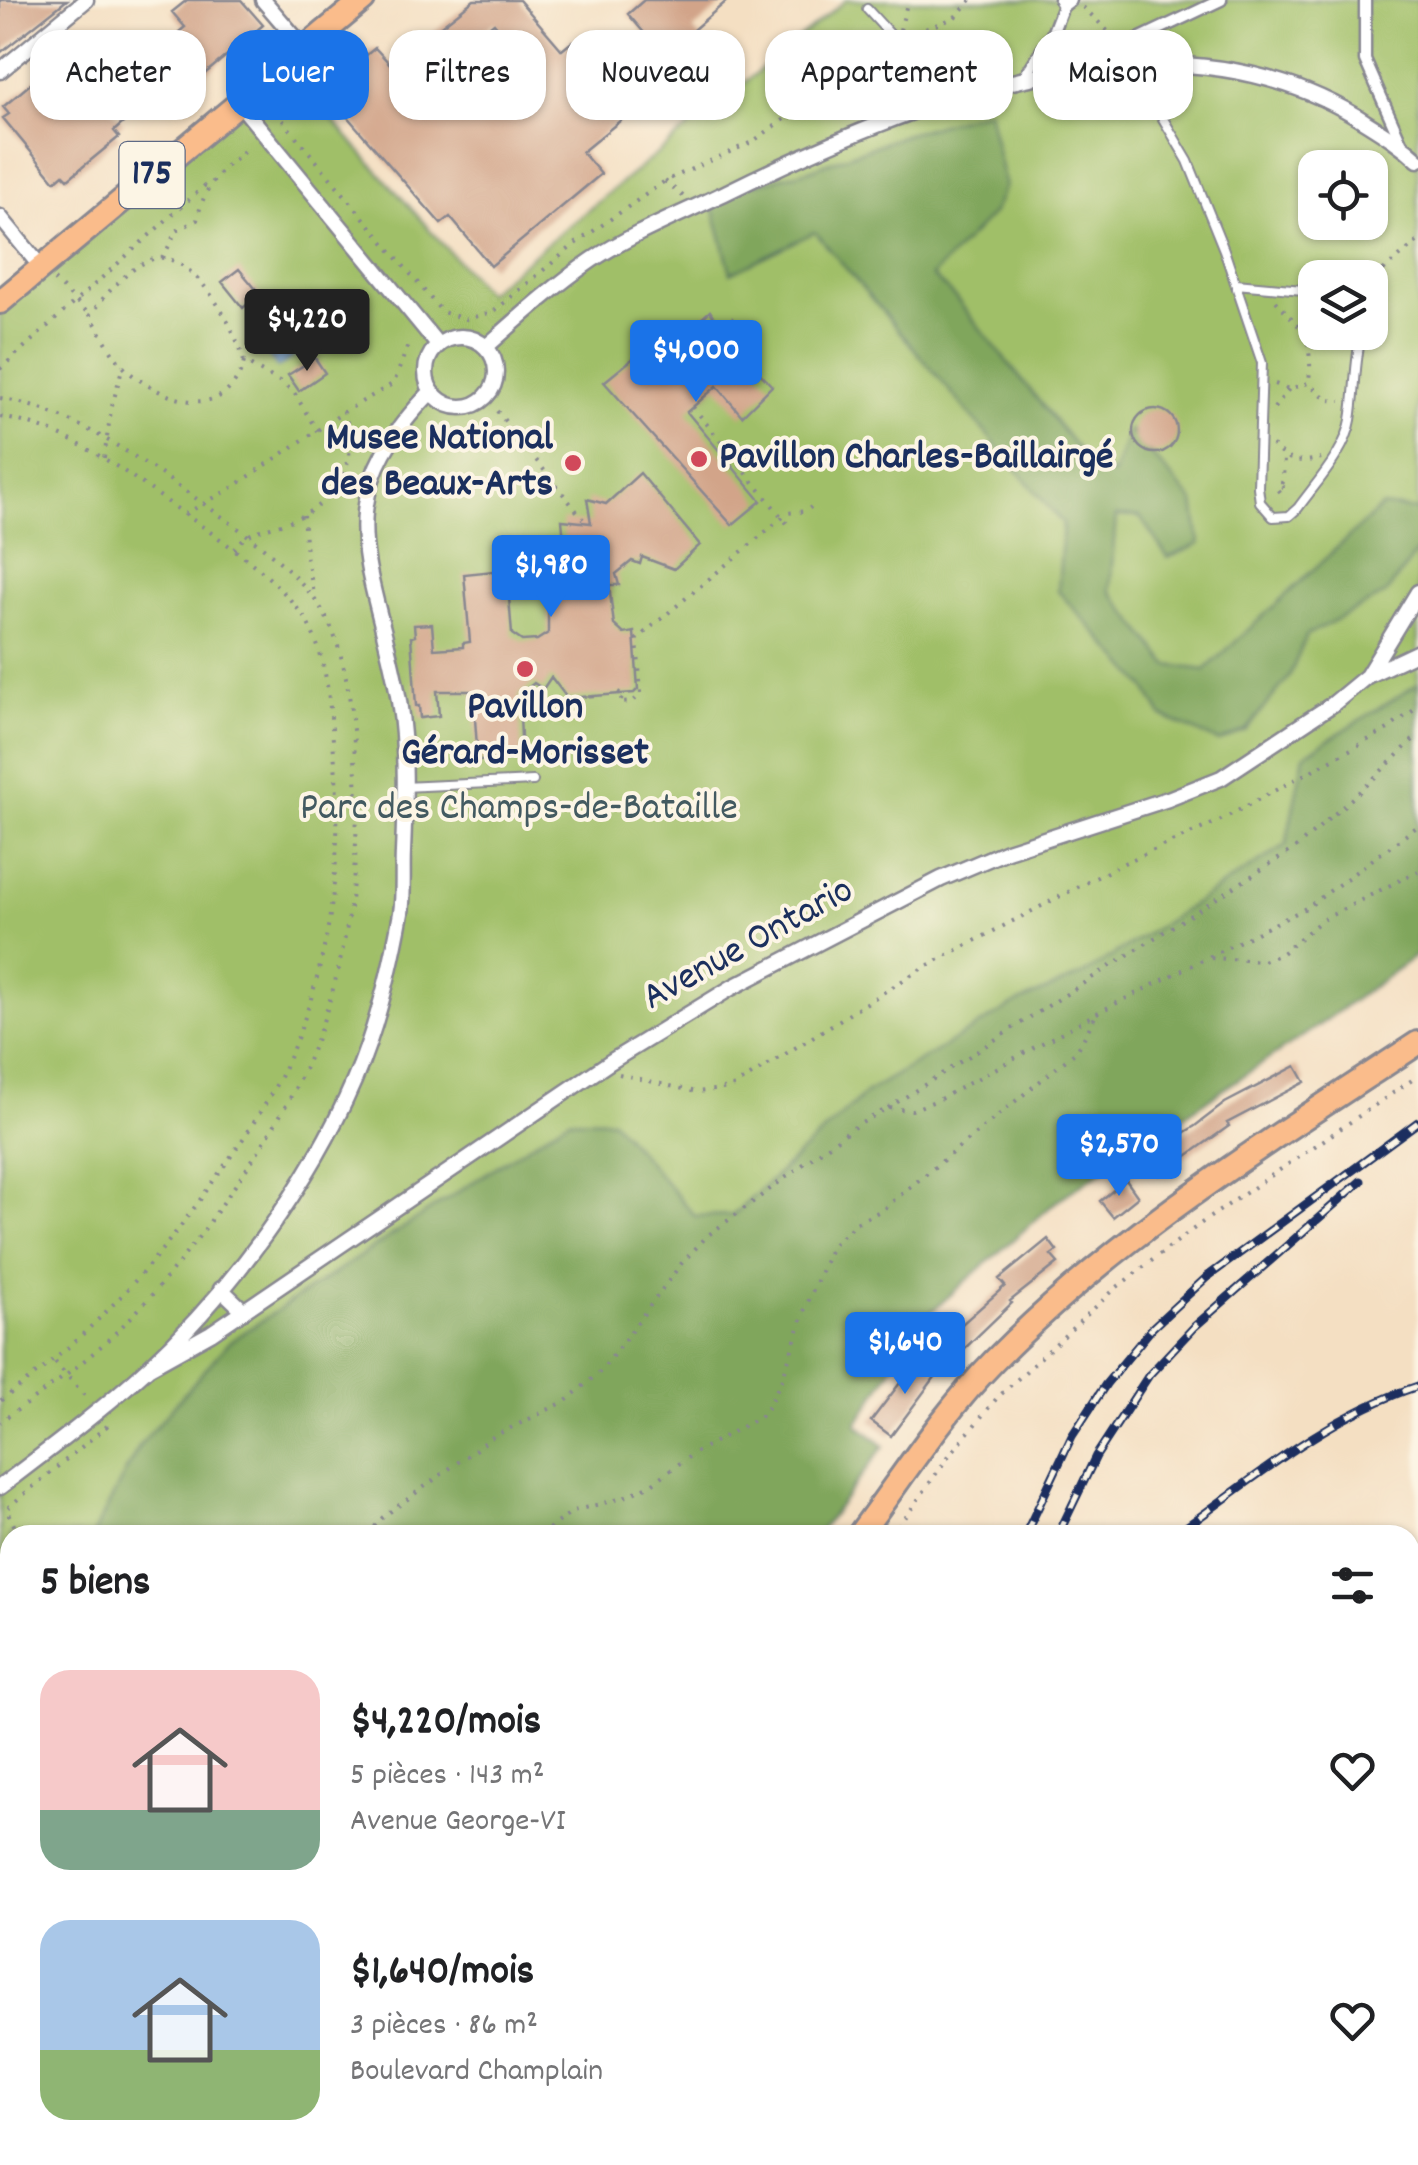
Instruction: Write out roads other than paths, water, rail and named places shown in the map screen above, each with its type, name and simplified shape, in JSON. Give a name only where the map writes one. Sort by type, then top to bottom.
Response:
[{"type":"main road","name":"175","points":[[326,30],[363,0]]},
{"type":"main road","name":"175","points":[[0,302],[226,114]]},
{"type":"main road","points":[[866,1525],[956,1402],[994,1360],[1053,1306],[1151,1224],[1418,1043]]},
{"type":"street","points":[[0,71],[86,0]]},
{"type":"street","points":[[263,0],[289,30]]},
{"type":"street","points":[[1155,30],[1221,0]]},
{"type":"street","points":[[1365,0],[1366,60],[1402,144]]},
{"type":"street","points":[[1023,79],[1052,34],[1067,1]]},
{"type":"street","points":[[1193,67],[1272,80],[1336,104],[1402,144],[1418,160]]},
{"type":"street","points":[[1013,82],[1033,77]]},
{"type":"street","points":[[253,120],[438,345]]},
{"type":"street","points":[[486,347],[570,275],[596,258],[800,157],[895,120]]},
{"type":"street","points":[[0,217],[41,268]]},
{"type":"street","points":[[462,337],[486,347],[497,370],[486,398],[470,407],[454,408],[431,392],[425,376],[428,359],[438,345],[462,337]]},
{"type":"street","points":[[0,1487],[148,1368],[222,1289],[293,1195],[354,1080],[388,974],[401,909],[403,787],[400,705],[362,537],[372,476],[383,451],[400,424],[431,392]]},
{"type":"street","points":[[1367,676],[1418,592]]},
{"type":"street","name":"Avenue Ontario","points":[[148,1368],[244,1311],[610,1062],[731,988],[941,879],[1007,851],[1221,778],[1317,715],[1367,676],[1418,652]]},
{"type":"street","points":[[222,1289],[244,1311]]},
{"type":"lane","points":[[868,10],[887,30]]},
{"type":"lane","points":[[1165,120],[1188,161],[1262,362],[1258,487],[1266,513],[1280,518],[1298,508],[1343,442],[1351,424],[1360,350]]},
{"type":"lane","points":[[1236,284],[1298,290]]},
{"type":"lane","points":[[403,787],[533,782]]},
{"type":"water","points":[[276,317],[302,349],[278,367],[253,336]]},
{"type":"railway","points":[[1030,1525],[1072,1436],[1106,1384],[1153,1327],[1207,1277],[1418,1122]]},
{"type":"railway","points":[[1063,1525],[1096,1456],[1149,1375],[1194,1327],[1361,1181]]},
{"type":"railway","points":[[1189,1525],[1321,1432],[1418,1386]]},
{"type":"place","name":"Pavillon Charles-Baillairgé","points":[[699,459]]},
{"type":"place","name":"Musee National des Beaux-Arts","points":[[573,463]]},
{"type":"place","name":"Pavillon Gérard-Morisset","points":[[525,669]]},
{"type":"park label","name":"Parc des Champs-de-Bataille","points":[[519,810]]}]
